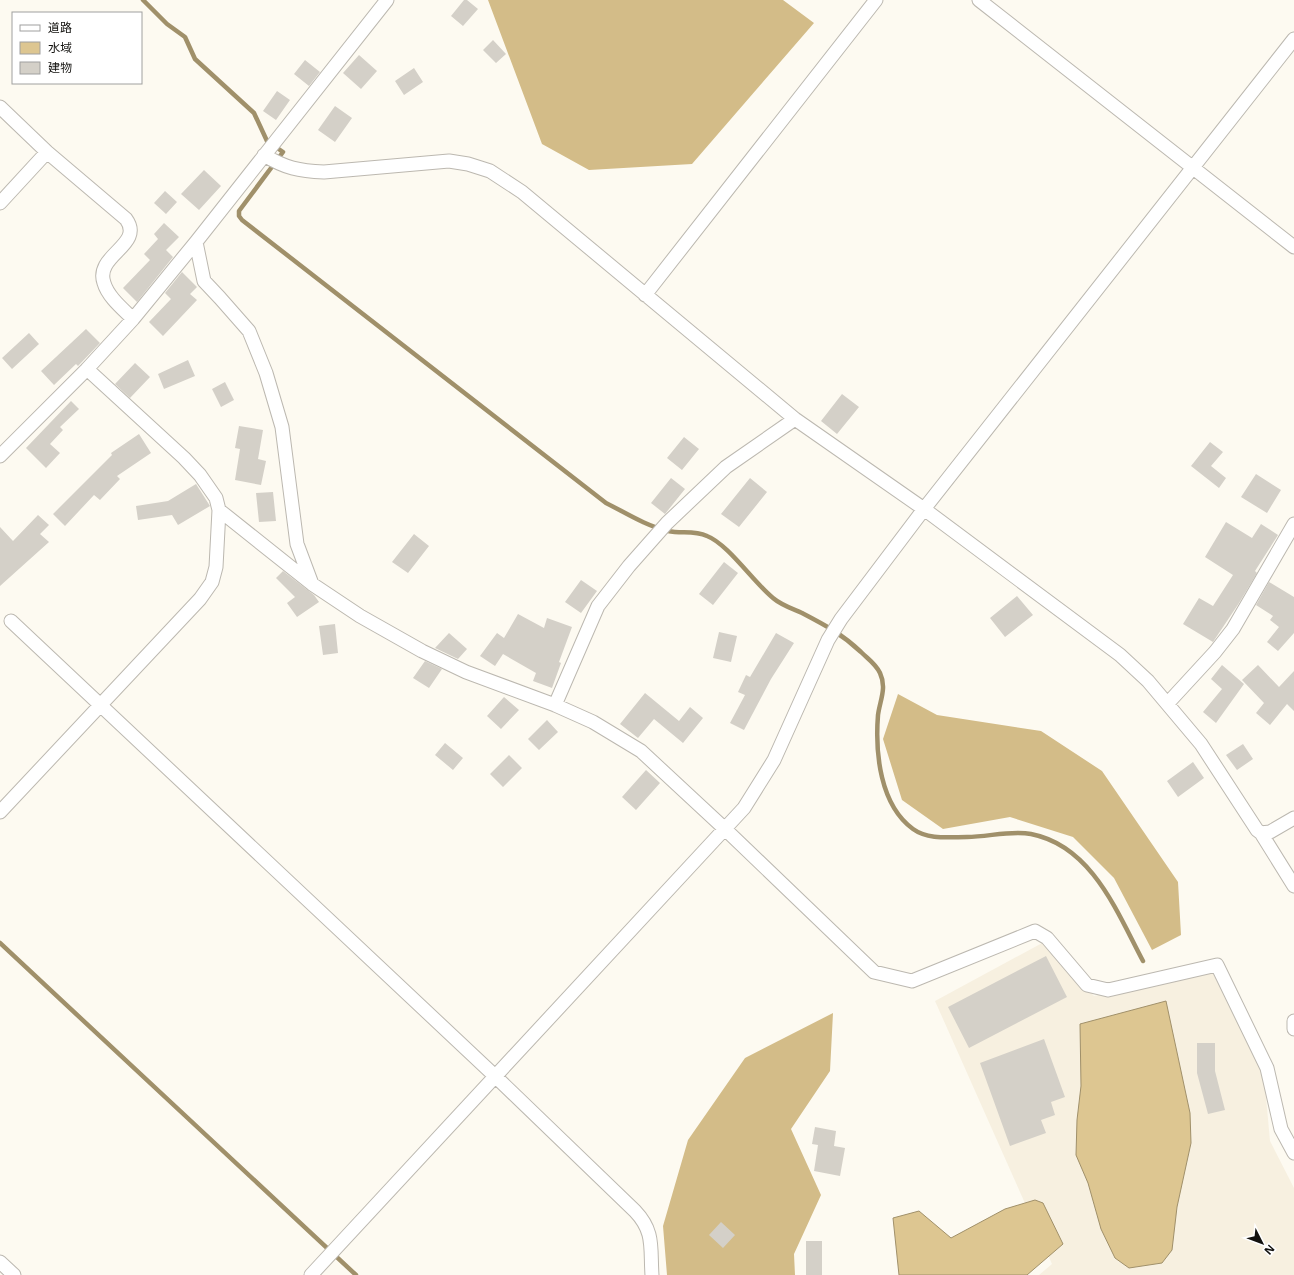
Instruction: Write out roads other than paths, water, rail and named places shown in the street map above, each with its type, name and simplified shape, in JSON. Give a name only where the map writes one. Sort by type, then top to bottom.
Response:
[{"type":"street","points":[[0,456],[87,369],[134,319],[387,0]]},
{"type":"street","points":[[645,294],[876,0]]},
{"type":"street","points":[[978,0],[1294,247]]},
{"type":"street","points":[[311,1275],[744,808],[774,760],[828,640],[841,619],[924,509],[1294,39]]},
{"type":"street","points":[[0,107],[47,152],[130,224],[129,238],[109,259],[104,266],[102,274],[104,284],[114,300],[134,319]]},
{"type":"street","points":[[0,203],[47,152]]},
{"type":"street","points":[[264,155],[281,165],[305,171],[324,172],[449,162],[468,164],[490,172],[522,192],[795,419],[924,509],[1120,655],[1148,681],[1201,744],[1257,830],[1261,833],[1294,886]]},
{"type":"street","points":[[196,242],[204,281],[248,331],[266,373],[282,427],[297,544],[312,584]]},
{"type":"street","points":[[0,812],[98,705],[200,599],[212,582],[216,567],[220,510],[216,498],[200,475],[87,369]]},
{"type":"street","points":[[555,705],[598,606],[629,566],[667,523],[726,467],[795,419]]},
{"type":"street","points":[[220,510],[312,584],[360,616],[422,651],[466,672],[555,705],[593,722],[641,751],[725,829],[874,972],[912,981],[1035,931],[1047,938],[1087,985],[1108,990],[1216,966],[1267,1068],[1281,1129],[1294,1153]]},
{"type":"street","points":[[1168,703],[1215,652],[1233,629],[1294,524]]},
{"type":"street","points":[[11,621],[98,705],[496,1076],[645,1222],[650,1231],[652,1275]]},
{"type":"street","points":[[1261,833],[1270,832],[1294,818]]},
{"type":"street","points":[[1294,1020],[1294,1029]]},
{"type":"street","points":[[0,1262],[14,1275]]},
{"type":"water","points":[[1166,1001],[1190,1113],[1191,1143],[1177,1207],[1172,1250],[1162,1263],[1129,1268],[1115,1258],[1101,1229],[1088,1183],[1076,1155],[1077,1120],[1081,1086],[1080,1024]]},
{"type":"water","points":[[1035,1200],[1043,1203],[1063,1244],[1027,1275],[899,1275],[893,1218],[919,1211],[951,1238],[1005,1209]]},
{"type":"waterway","points":[[143,0],[167,24],[185,37],[195,59],[254,113],[267,141],[283,152],[239,211],[239,216],[242,220],[606,503],[644,523],[660,529],[673,532],[697,533],[715,540],[724,547],[776,600],[826,626],[854,646],[874,664],[882,678],[883,689],[877,730],[879,761],[887,792],[893,806],[902,819],[913,829],[925,835],[975,837],[1007,833],[1023,833],[1052,841],[1071,852],[1100,884],[1112,902],[1143,961]]},
{"type":"waterway","points":[[0,943],[356,1275]]}]
